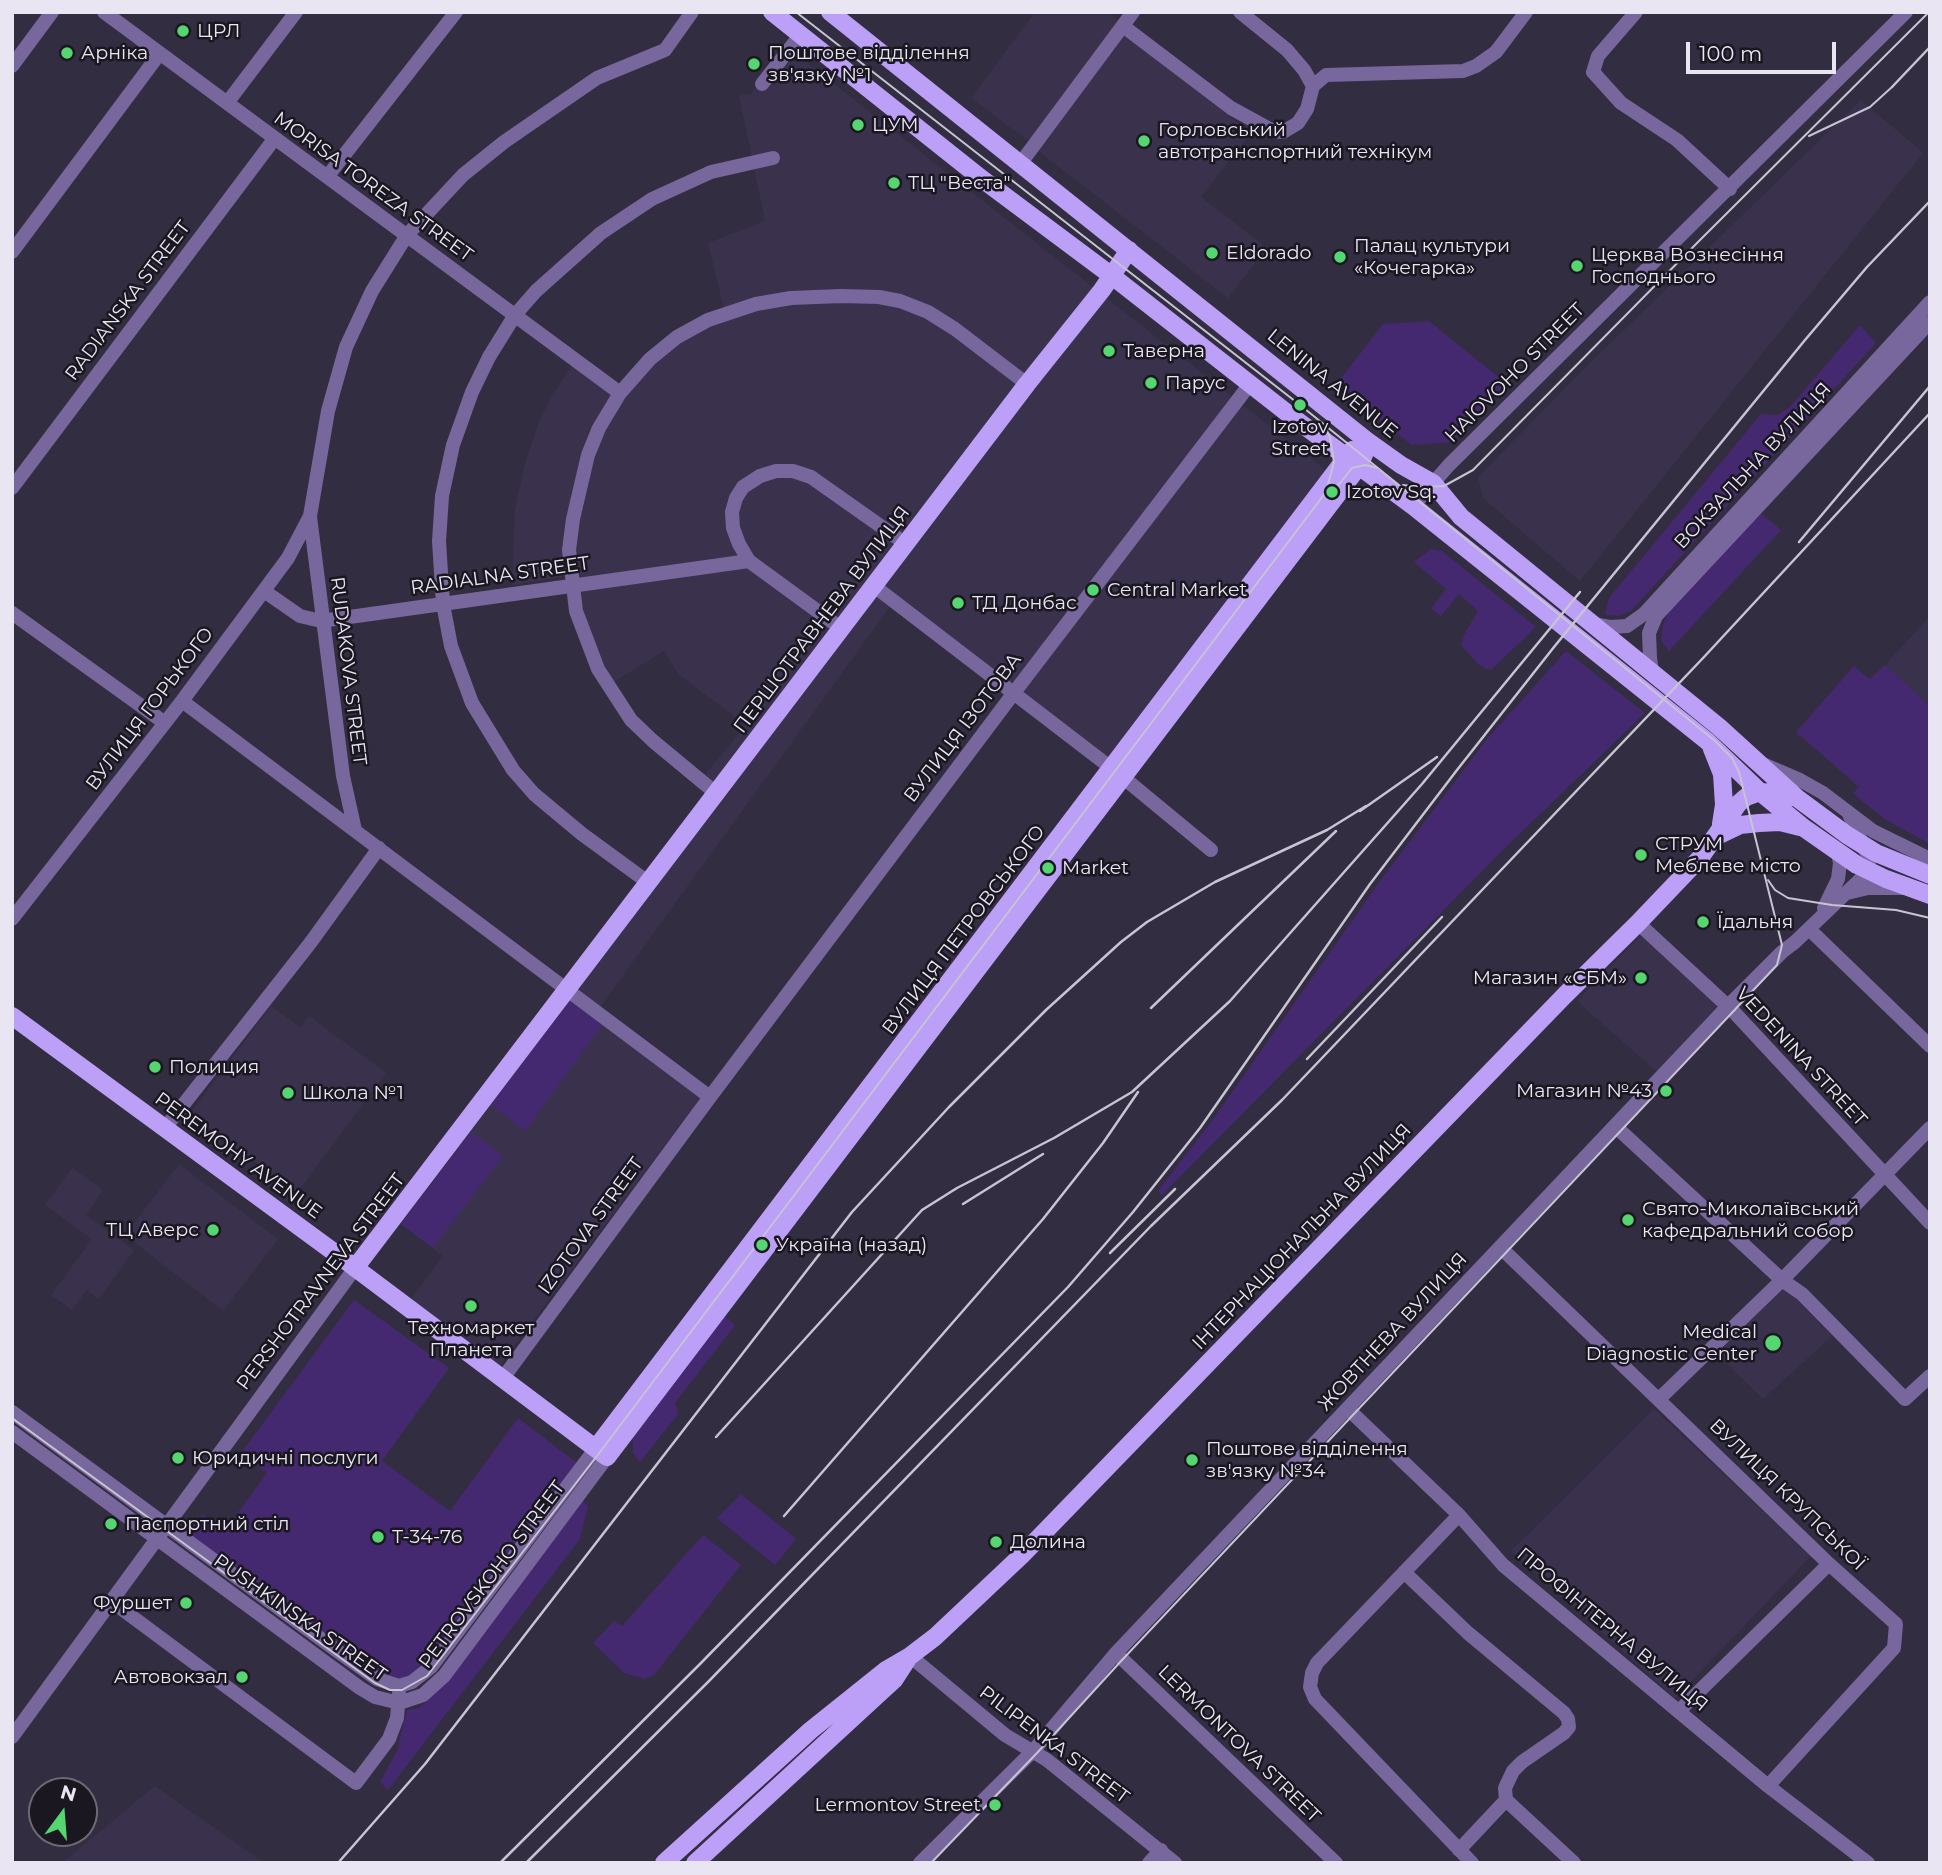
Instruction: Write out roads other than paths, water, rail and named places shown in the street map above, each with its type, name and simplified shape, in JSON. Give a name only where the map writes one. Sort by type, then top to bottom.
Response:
[{"type":"main road","points":[[772,12],[982,179],[1413,506],[1707,741],[1760,792],[1804,828],[1869,871],[1921,892]]},
{"type":"main road","name":"LENINA AVENUE","points":[[830,12],[1366,440],[1438,488],[1445,501],[1461,517],[1719,727],[1797,798],[1861,844],[1890,860],[1930,875]]},
{"type":"main road","points":[[1112,276],[1129,250]]},
{"type":"main road","name":"ПЕРШОТРАВНЕВА ВУЛИЦЯ","points":[[568,990],[1027,384],[1112,276]]},
{"type":"main road","name":"ВУЛИЦЯ ПЕТРОВСЬКОГО","points":[[602,1452],[1117,773],[1284,537],[1353,461],[1357,444],[1366,440]]},
{"type":"main road","points":[[1707,741],[1722,774],[1723,818],[1716,837]]},
{"type":"main road","points":[[1740,825],[1756,808],[1760,792],[1760,778],[1754,761]]},
{"type":"main road","points":[[1760,792],[1797,798]]},
{"type":"main road","name":"ІНТЕРНАЦІОНАЛЬНА ВУЛИЦЯ","points":[[664,1863],[811,1730],[886,1670],[935,1637],[1022,1555],[1700,858],[1738,804],[1746,797],[1760,792]]},
{"type":"main road","name":"ІНТЕРНАЦІОНАЛЬНА ВУЛИЦЯ","points":[[1716,837],[1740,825],[1780,822],[1804,828]]},
{"type":"main road","name":"PERSHOTRAVNEVA STREET","points":[[355,1268],[568,990]]},
{"type":"main road","name":"PEREMOHY AVENUE","points":[[12,1016],[602,1452]]},
{"type":"main road","name":"ІНТЕРНАЦІОНАЛЬНА ВУЛИЦЯ","points":[[695,1863],[894,1680],[910,1656]]},
{"type":"street","points":[[12,66],[52,12]]},
{"type":"street","name":"MORISA TOREZA STREET","points":[[104,12],[620,393]]},
{"type":"street","points":[[227,103],[296,12]]},
{"type":"street","points":[[327,177],[456,12]]},
{"type":"street","points":[[310,516],[323,434],[346,347],[372,291],[407,235],[463,175],[504,142],[597,78],[665,50],[692,12]]},
{"type":"street","points":[[1020,164],[1133,12]]},
{"type":"street","points":[[1240,12],[1287,50],[1313,86]]},
{"type":"street","points":[[1123,26],[1231,108],[1273,131],[1283,132],[1298,123],[1307,110],[1313,86],[1326,75],[1450,72],[1476,66],[1496,52],[1526,12]]},
{"type":"street","points":[[1636,12],[1598,57],[1593,72],[1622,103],[1677,140],[1730,189]]},
{"type":"street","name":"HAIOVOHO STREET","points":[[1401,465],[1429,474],[1440,472],[1449,465],[1906,12]]},
{"type":"street","points":[[762,84],[801,34]]},
{"type":"street","points":[[12,253],[160,53]]},
{"type":"street","name":"RADIANSKA STREET","points":[[12,488],[275,138]]},
{"type":"street","points":[[649,883],[534,794],[513,769],[472,703],[451,646],[443,604],[439,541],[442,496],[453,445],[472,392],[489,357],[515,315],[536,291],[557,270],[634,210],[711,172],[773,158]]},
{"type":"street","points":[[717,794],[631,720],[598,669],[576,611],[569,550],[579,489],[599,428],[620,393],[677,337],[708,320],[755,304],[791,298],[841,296],[879,297],[900,301],[928,312],[956,329],[1027,384]]},
{"type":"street","name":"ВОКЗАЛЬНА ВУЛИЦЯ","points":[[1592,623],[1610,627],[1627,626],[1644,614],[1930,302]]},
{"type":"street","name":"ВОКЗАЛЬНА ВУЛИЦЯ","points":[[1653,672],[1649,633],[1656,616],[1930,322]]},
{"type":"street","name":"ВУЛИЦЯ ІЗОТОВА","points":[[710,1097],[1250,384]]},
{"type":"street","name":"HAIOVOHO STREET","points":[[1413,506],[1438,488],[1449,465]]},
{"type":"street","points":[[842,629],[749,561],[733,528],[732,512],[743,487],[760,475],[776,471],[793,471],[811,477],[906,544]]},
{"type":"street","name":"ВУЛИЦЯ ГОРЬКОГО","points":[[12,919],[264,591],[288,558],[310,516]]},
{"type":"street","name":"RUDAKOVA STREET","points":[[310,516],[342,776],[355,830]]},
{"type":"street","name":"RADIALNA STREET","points":[[264,591],[300,616],[321,621],[749,561]]},
{"type":"street","points":[[874,586],[1211,849]]},
{"type":"street","points":[[12,613],[165,723]]},
{"type":"street","points":[[182,701],[710,1097]]},
{"type":"street","points":[[1754,761],[1800,780],[1823,793],[1873,831],[1930,859]]},
{"type":"street","points":[[1849,814],[1869,858],[1869,871]]},
{"type":"street","points":[[165,1128],[311,942],[380,848]]},
{"type":"street","points":[[1838,853],[1838,878],[1813,924],[1930,1046]]},
{"type":"street","name":"ЖОВТНЕВА ВУЛИЦЯ","points":[[920,1863],[1033,1751],[1116,1653],[1728,1006],[1869,871]]},
{"type":"street","points":[[1842,895],[1868,888],[1921,892]]},
{"type":"street","name":"VEDENINA STREET","points":[[1638,923],[1728,1006],[1930,1223]]},
{"type":"street","name":"IZOTOVA STREET","points":[[503,1378],[710,1097]]},
{"type":"street","points":[[1615,1126],[1782,1280],[1802,1294],[1905,1399],[1930,1376]]},
{"type":"street","points":[[1659,1399],[1782,1280],[1930,1128]]},
{"type":"street","name":"ВУЛИЦЯ КРУПСЬКОЇ","points":[[1500,1247],[1829,1564],[1896,1624],[1894,1648],[1768,1786]]},
{"type":"street","name":"PERSHOTRAVNEVA STREET","points":[[111,1601],[355,1268]]},
{"type":"street","name":"ПРОФІНТЕРНА ВУЛИЦЯ","points":[[1348,1409],[1460,1514],[1503,1565],[1768,1786],[1868,1863]]},
{"type":"street","name":"PUSHKINSKA STREET","points":[[12,1412],[377,1679],[399,1685]]},
{"type":"street","name":"PUSHKINSKA STREET","points":[[12,1432],[360,1688],[375,1697],[399,1703]]},
{"type":"street","name":"PETROVSKOHO STREET","points":[[399,1685],[412,1682],[431,1667],[602,1452]]},
{"type":"street","name":"PETROVSKOHO STREET","points":[[399,1703],[423,1695],[444,1676],[602,1452]]},
{"type":"street","points":[[1460,1514],[1317,1663],[1310,1687],[1315,1699],[1472,1863]]},
{"type":"street","points":[[1679,1711],[1829,1564]]},
{"type":"street","points":[[1405,1572],[1468,1633],[1568,1719],[1569,1727],[1564,1733],[1522,1762],[1513,1771],[1505,1788],[1506,1800],[1574,1863]]},
{"type":"street","points":[[12,1737],[111,1601],[356,1783],[389,1740],[397,1718],[399,1685]]},
{"type":"street","name":"LERMONTOVA STREET","points":[[1116,1653],[1336,1863]]},
{"type":"street","name":"PILIPENKA STREET","points":[[910,1656],[1006,1735],[1033,1751],[1175,1863]]},
{"type":"street","points":[[1459,1850],[1506,1800]]},
{"type":"street","points":[[1149,1863],[1161,1850]]},
{"type":"tram line","points":[[796,12],[1300,405],[1714,740],[1732,758],[1739,772],[1782,945],[1777,965],[931,1863]]},
{"type":"tram line","points":[[1403,485],[1444,486],[1473,470],[1929,12]]},
{"type":"tram line","points":[[1809,136],[1870,107],[1892,87]]},
{"type":"tram line","points":[[12,1418],[375,1683],[390,1690],[402,1690],[427,1676],[600,1452],[1326,492],[1334,462],[1330,437],[1325,427]]},
{"type":"tram line","points":[[1329,497],[1352,468],[1365,465],[1378,468]]},
{"type":"tram line","points":[[1768,880],[1775,890],[1788,898],[1896,910],[1930,918]]},
{"type":"railway","points":[[1892,87],[1930,47]]},
{"type":"railway","points":[[500,1863],[700,1664],[1068,1287],[1133,1212],[1200,1128],[1370,884],[1457,770],[1805,340],[1867,267],[1930,201]]},
{"type":"railway","points":[[1799,542],[1930,386]]},
{"type":"railway","points":[[526,1863],[709,1681],[1151,1226],[1282,1100],[1704,657],[1930,413]]},
{"type":"railway","points":[[716,1437],[922,1210],[1132,1092],[1230,1001],[1422,784],[1580,592]]},
{"type":"railway","points":[[1360,811],[1437,757]]},
{"type":"railway","points":[[338,1863],[425,1764],[852,1212],[949,1107],[1046,1010],[1147,922],[1215,882],[1327,830],[1366,806]]},
{"type":"railway","points":[[1151,1008],[1336,831]]},
{"type":"railway","points":[[1307,1059],[1442,917]]},
{"type":"railway","points":[[784,1516],[1043,1219],[1103,1143],[1138,1092]]},
{"type":"railway","points":[[963,1204],[1043,1154]]},
{"type":"railway","points":[[1110,1253],[1175,1189]]},
{"type":"place","name":"ЦРЛ","points":[[183,31]]},
{"type":"place","name":"Арніка","points":[[67,53]]},
{"type":"place","name":"Поштове відділення зв'язку №1","points":[[754,64]]},
{"type":"place","name":"ЦУМ","points":[[858,125]]},
{"type":"place","name":"Горловський автотранспортний технікум","points":[[1144,141]]},
{"type":"place","name":"ТЦ \"Веста\"","points":[[894,183]]},
{"type":"place","name":"Eldorado","points":[[1212,253]]},
{"type":"place","name":"Палац культури «Кочегарка»","points":[[1340,257]]},
{"type":"place","name":"Церква Вознесіння Господнього","points":[[1577,266]]},
{"type":"place","name":"Таверна","points":[[1109,351]]},
{"type":"place","name":"Парус","points":[[1151,383]]},
{"type":"place","name":"Izotov Street","points":[[1300,405]]},
{"type":"place","name":"Izotov Sq.","points":[[1332,492]]},
{"type":"place","name":"Central Market","points":[[1093,590]]},
{"type":"place","name":"ТД Донбас","points":[[958,603]]},
{"type":"place","name":"СТРУМ Меблеве місто","points":[[1641,855]]},
{"type":"place","name":"Market","points":[[1048,868]]},
{"type":"place","name":"Їдальня","points":[[1703,922]]},
{"type":"place","name":"Магазин «СБМ»","points":[[1641,978]]},
{"type":"place","name":"Полиция","points":[[155,1067]]},
{"type":"place","name":"Магазин №43","points":[[1666,1091]]},
{"type":"place","name":"Школа №1","points":[[288,1093]]},
{"type":"place","name":"Свято-Миколаївський кафедральний собор","points":[[1628,1220]]},
{"type":"place","name":"ТЦ Аверс","points":[[213,1230]]},
{"type":"place","name":"Україна (назад)","points":[[762,1245]]},
{"type":"place","name":"Техномаркет Планета","points":[[471,1306]]},
{"type":"place","name":"Medical Diagnostic Center","points":[[1773,1343]]},
{"type":"place","name":"Юридичні послуги","points":[[178,1458]]},
{"type":"place","name":"Поштове відділення зв'язку №34","points":[[1192,1460]]},
{"type":"place","name":"Паспортний стіл","points":[[111,1524]]},
{"type":"place","name":"Т-34-76","points":[[378,1537]]},
{"type":"place","name":"Долина","points":[[996,1542]]},
{"type":"place","name":"Фуршет","points":[[186,1603]]},
{"type":"place","name":"Автовокзал","points":[[242,1677]]},
{"type":"place","name":"Lermontov Street","points":[[995,1805]]}]
